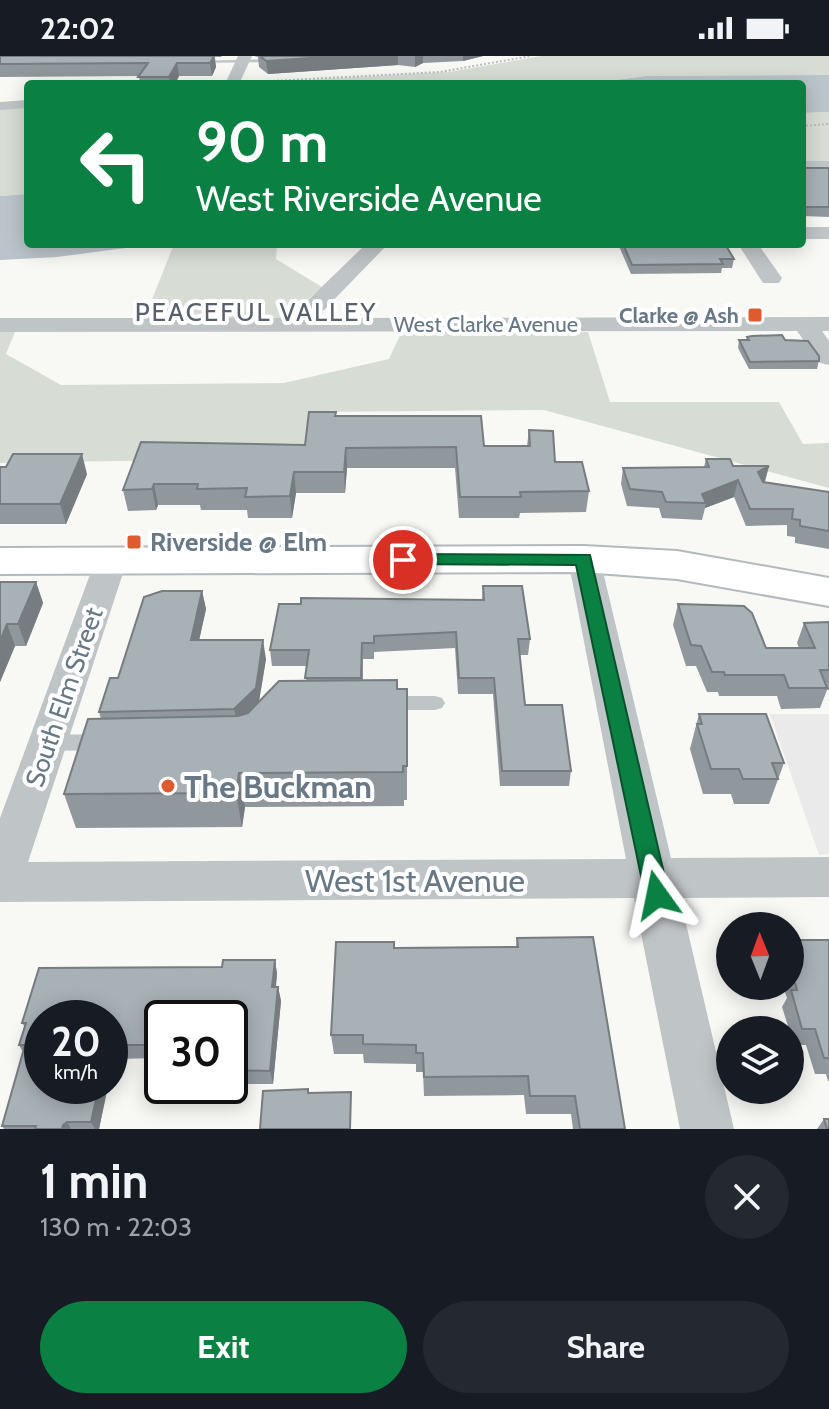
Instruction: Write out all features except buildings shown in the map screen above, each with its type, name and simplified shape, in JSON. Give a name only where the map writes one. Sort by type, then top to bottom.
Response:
[{"type":"main road","points":[[0,561],[584,559],[677,565],[829,592]]},
{"type":"street","points":[[233,80],[243,59]]},
{"type":"street","points":[[0,106],[24,104]]},
{"type":"street","points":[[806,166],[829,166]]},
{"type":"street","points":[[806,233],[829,233]]},
{"type":"street","points":[[309,324],[312,309],[374,248]]},
{"type":"street","points":[[751,248],[771,278]]},
{"type":"street","points":[[817,324],[829,358]]},
{"type":"street","name":"West Clarke Avenue","points":[[0,325],[817,324]]},
{"type":"street","points":[[584,559],[707,1129]]},
{"type":"street","name":"South Elm Street","points":[[0,881],[111,561]]},
{"type":"street","name":"West 1st Avenue","points":[[0,881],[829,877]]},
{"type":"lane","points":[[187,63],[288,60]]},
{"type":"lane","points":[[372,703],[435,703]]},
{"type":"lane","points":[[49,743],[117,742]]},
{"type":"path","points":[[309,80],[449,71],[531,56]]},
{"type":"path","points":[[806,126],[829,124]]},
{"type":"shaded area","points":[[541,56],[829,56],[829,75],[646,76],[616,80],[308,80],[449,72]]},
{"type":"shaded area","points":[[829,75],[829,112],[806,113],[806,80],[616,80],[646,76]]},
{"type":"shaded area","points":[[24,105],[24,194],[0,196],[0,107]]},
{"type":"shaded area","points":[[829,112],[829,166],[806,166],[806,113]]},
{"type":"shaded area","points":[[24,194],[24,248],[126,248],[57,257],[0,260],[0,196]]},
{"type":"shaded area","points":[[172,248],[277,248],[276,259],[322,287],[285,319],[143,322]]},
{"type":"shaded area","points":[[402,331],[588,332],[610,402],[779,402],[803,444],[829,443],[829,488],[544,410],[311,412],[305,458],[0,463],[0,332],[15,332],[6,354],[61,385],[284,383],[389,359]]},
{"type":"shaded area","points":[[770,714],[829,714],[829,854],[819,855]]},
{"type":"place","name":"Clarke @ Ash","points":[[755,315]]},
{"type":"place","name":"Riverside @ Elm","points":[[134,542]]},
{"type":"place","name":"The Buckman","points":[[168,786]]},
{"type":"district","name":"PEACEFUL VALLEY","points":[[256,312]]},
{"type":"route","points":[[403,560],[584,559],[657,895]]}]
